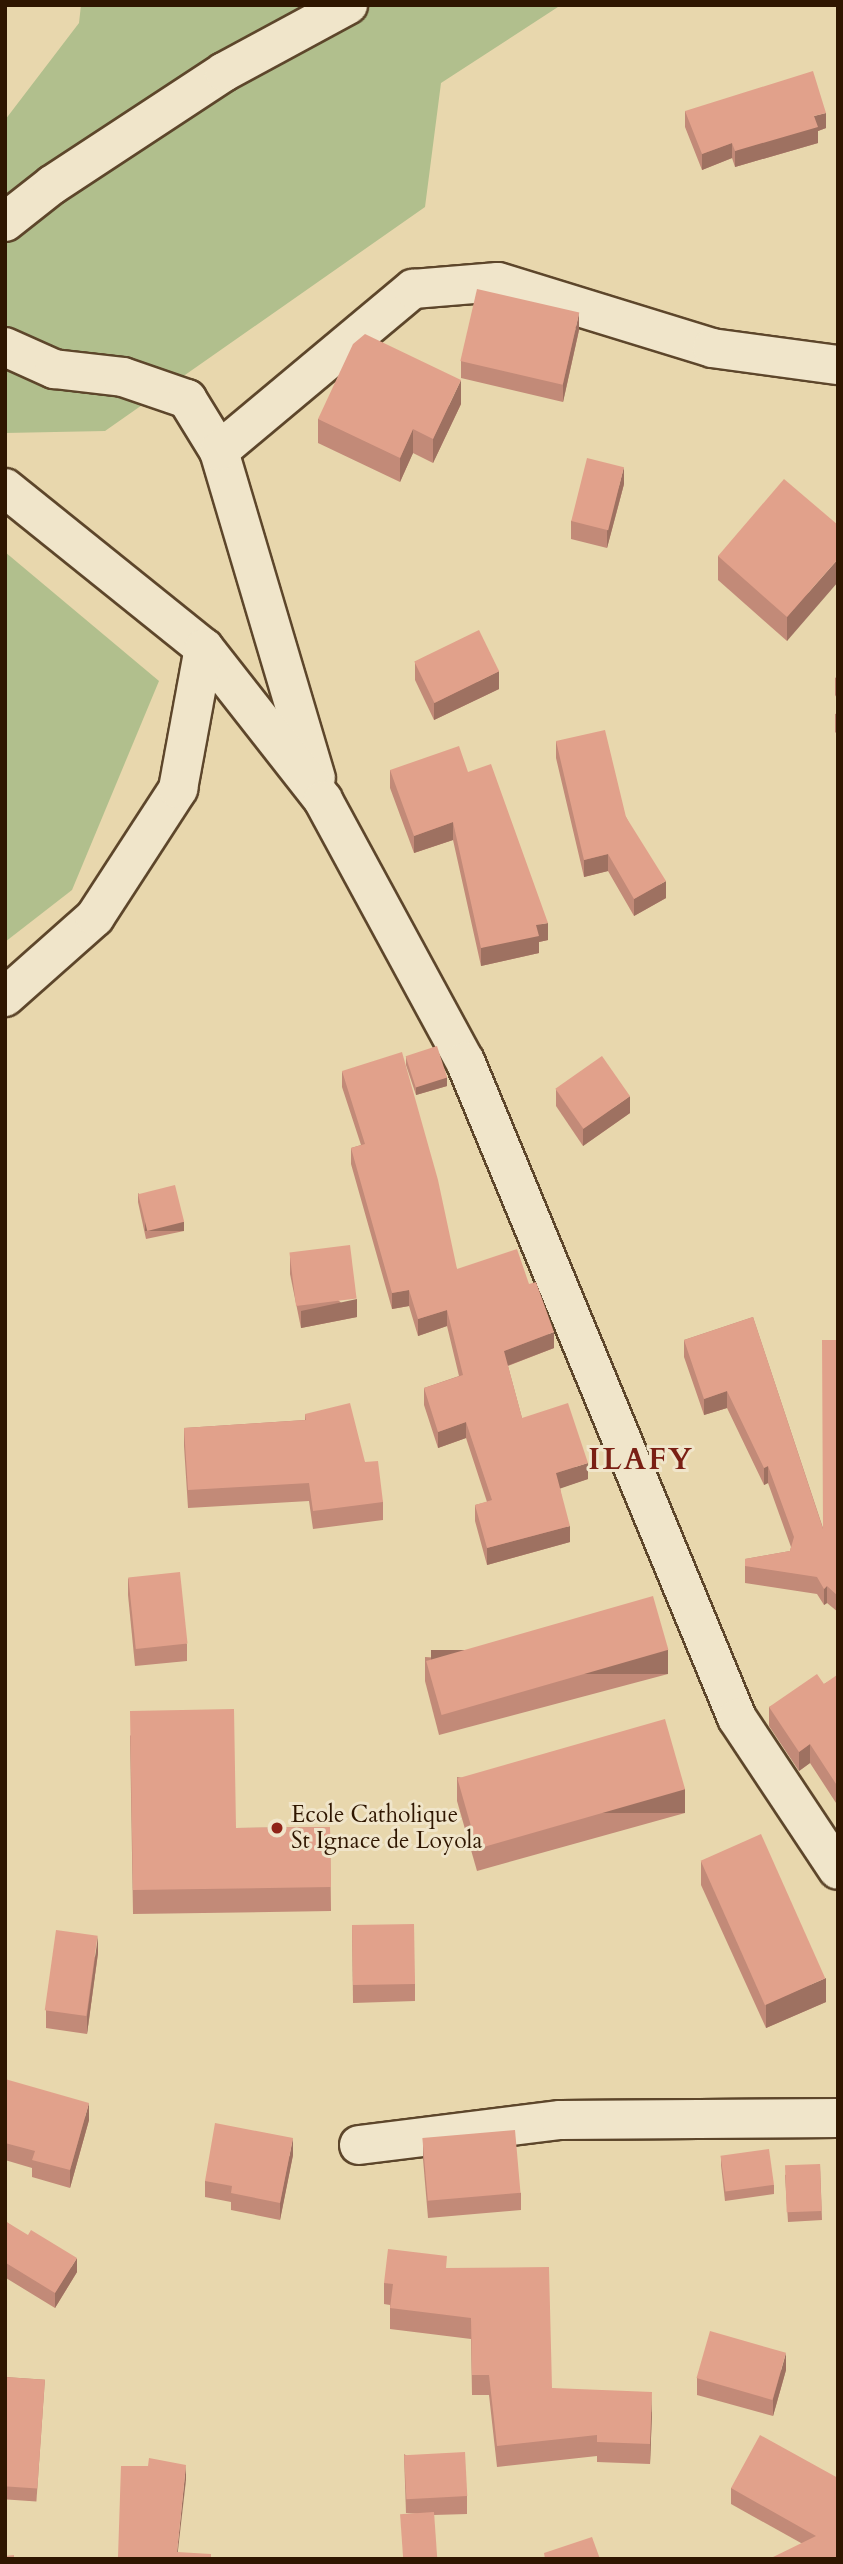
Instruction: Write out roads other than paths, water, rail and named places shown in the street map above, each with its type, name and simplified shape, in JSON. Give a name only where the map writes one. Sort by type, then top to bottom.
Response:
[{"type":"street","points":[[5,222],[52,185],[224,72],[348,5]]},
{"type":"street","points":[[219,450],[413,289],[498,282],[712,348],[838,365]]},
{"type":"street","points":[[5,347],[54,369],[122,377],[187,399],[219,450],[323,800]]},
{"type":"street","points":[[5,488],[204,648],[323,800],[465,1061],[737,1718],[838,1870]]},
{"type":"street","points":[[5,998],[95,917],[178,789],[204,648]]},
{"type":"street","points":[[359,2145],[560,2120],[838,2118]]},
{"type":"place","name":"Ecole Catholique St Ignace de Loyola","points":[[277,1828]]},
{"type":"district","name":"ILAFY","points":[[641,1460]]}]
